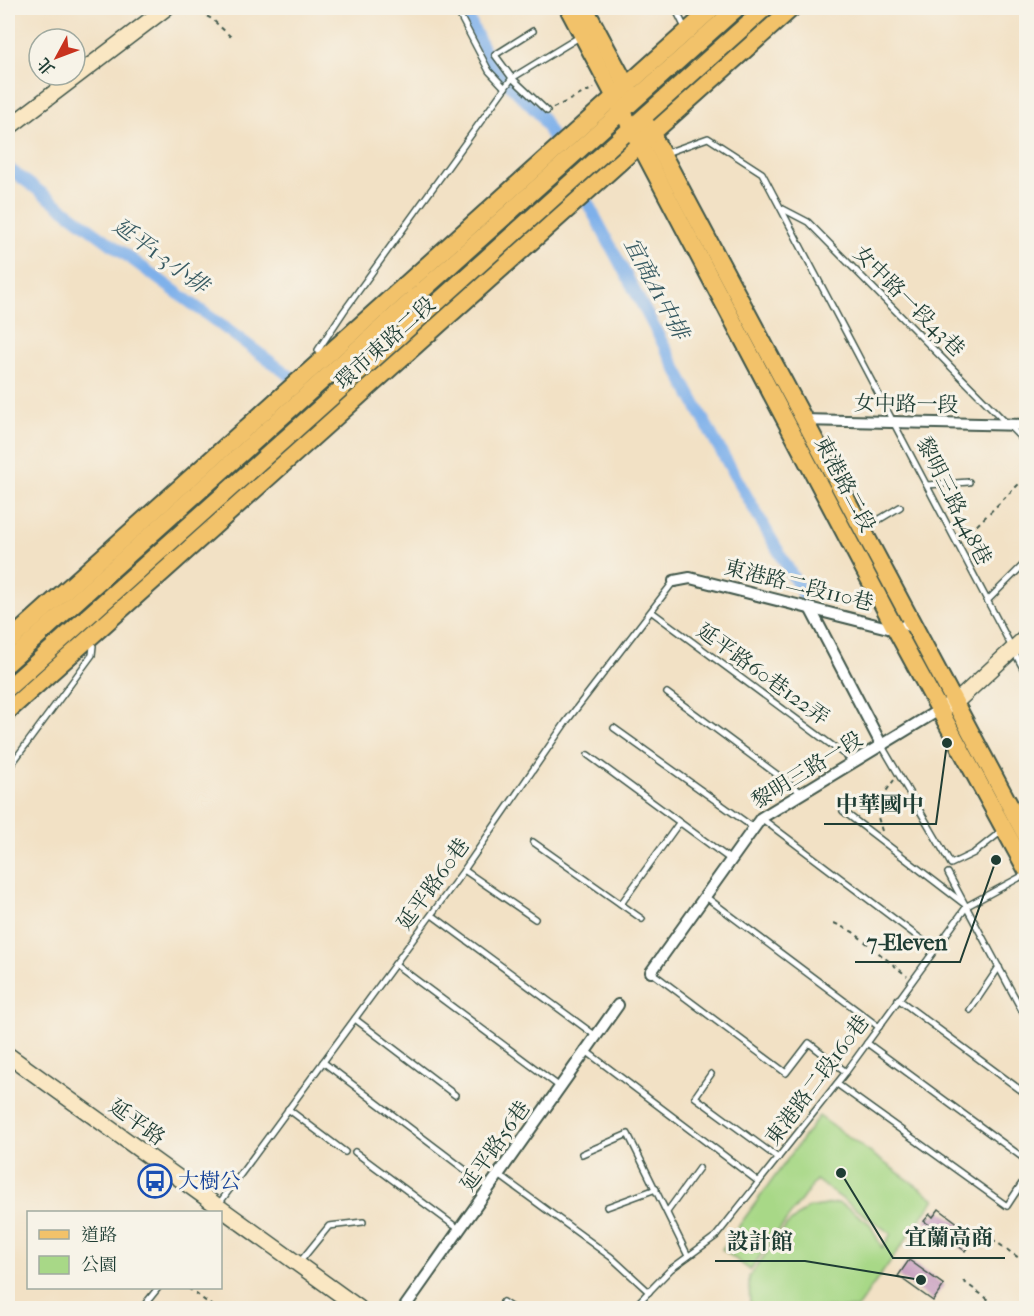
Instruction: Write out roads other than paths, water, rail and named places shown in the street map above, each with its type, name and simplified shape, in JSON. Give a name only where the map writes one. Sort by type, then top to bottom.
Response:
[{"type":"main road","points":[[8,128],[166,8]]},
{"type":"main road","points":[[568,8],[627,105]]},
{"type":"main road","points":[[585,8],[627,105]]},
{"type":"main road","name":"環市東路二段","points":[[8,688],[346,384],[627,105],[692,37],[713,8]]},
{"type":"main road","name":"環市東路二段","points":[[692,37],[736,8]]},
{"type":"main road","name":"環市東路二段","points":[[8,663],[59,606],[328,364],[627,105],[710,57],[765,8]]},
{"type":"main road","name":"環市東路二段","points":[[8,711],[792,8]]},
{"type":"main road","name":"東港路二段","points":[[627,105],[785,419],[896,630],[947,707],[1026,836]]},
{"type":"main road","name":"東港路二段","points":[[646,139],[663,155],[912,622],[947,707],[1004,829],[1026,869]]},
{"type":"main road","points":[[328,364],[358,397]]},
{"type":"main road","name":"環市東路二段","points":[[8,642],[59,606]]},
{"type":"main road","points":[[947,707],[1026,637]]},
{"type":"main road","name":"延平路","points":[[8,1054],[215,1209]]},
{"type":"main road","name":"延平路","points":[[222,1214],[359,1308]]},
{"type":"street","name":"女中路一段","points":[[785,419],[896,424],[1026,424]]},
{"type":"street","name":"東港路二段110巷","points":[[674,581],[690,578],[896,630],[912,622]]},
{"type":"street","points":[[811,610],[882,746]]},
{"type":"street","name":"黎明三路一段","points":[[651,972],[761,818],[947,707]]},
{"type":"street","name":"延平路56巷","points":[[404,1308],[618,1005]]},
{"type":"lane","points":[[456,8],[489,71],[505,88]]},
{"type":"lane","points":[[675,8],[692,37],[721,70]]},
{"type":"lane","points":[[533,31],[495,55],[512,78],[547,111]]},
{"type":"lane","points":[[328,364],[318,350],[512,78],[583,35]]},
{"type":"lane","name":"黎明三路448巷","points":[[663,155],[708,138],[762,173],[1026,674]]},
{"type":"lane","name":"女中路一段43巷","points":[[781,208],[808,222],[1026,443]]},
{"type":"lane","points":[[927,485],[969,482]]},
{"type":"lane","points":[[863,530],[900,507]]},
{"type":"lane","points":[[988,600],[1026,562]]},
{"type":"lane","name":"延平路60巷","points":[[215,1209],[432,915],[566,722],[674,581]]},
{"type":"lane","points":[[8,769],[92,655],[93,646],[89,639],[59,606]]},
{"type":"lane","name":"延平路60巷122弄","points":[[652,612],[854,762]]},
{"type":"lane","points":[[667,693],[802,792]]},
{"type":"lane","points":[[614,728],[754,828]]},
{"type":"lane","points":[[882,746],[951,864],[974,853],[1004,829],[1026,841]]},
{"type":"lane","points":[[588,755],[731,860]]},
{"type":"lane","points":[[843,811],[967,906]]},
{"type":"lane","points":[[761,818],[934,949]]},
{"type":"lane","points":[[621,904],[679,823]]},
{"type":"lane","points":[[533,842],[642,919]]},
{"type":"lane","points":[[464,870],[536,919]]},
{"type":"lane","points":[[948,873],[1026,1018]]},
{"type":"lane","name":"東港路二段160巷","points":[[633,1308],[688,1256],[716,1236],[837,1084],[967,906],[1026,874]]},
{"type":"lane","points":[[706,897],[879,1027]]},
{"type":"lane","points":[[432,915],[596,1036]]},
{"type":"lane","points":[[395,964],[560,1087]]},
{"type":"lane","points":[[970,1011],[999,967]]},
{"type":"lane","points":[[651,972],[786,1073],[809,1043],[846,1072]]},
{"type":"lane","points":[[898,999],[1026,1094]]},
{"type":"lane","points":[[355,1019],[455,1095]]},
{"type":"lane","points":[[867,1043],[1026,1160]]},
{"type":"lane","points":[[586,1051],[759,1182]]},
{"type":"lane","points":[[323,1062],[489,1188]]},
{"type":"lane","points":[[711,1074],[695,1097],[778,1158]]},
{"type":"lane","points":[[837,1084],[1007,1206],[1026,1178]]},
{"type":"lane","points":[[288,1109],[345,1152]]},
{"type":"lane","points":[[582,1154],[628,1134],[688,1256]]},
{"type":"lane","points":[[355,1152],[459,1230]]},
{"type":"lane","points":[[667,1212],[699,1168]]},
{"type":"lane","points":[[498,1174],[611,1257],[649,1292]]},
{"type":"lane","points":[[1020,1188],[1026,1192]]},
{"type":"lane","points":[[607,1206],[656,1189]]},
{"type":"lane","points":[[298,1264],[329,1226],[363,1222]]},
{"type":"lane","points":[[142,1308],[156,1289]]},
{"type":"lane","points":[[503,1302],[512,1308]]},
{"type":"waterway","name":"宜商A1中排","points":[[464,8],[492,67],[541,116],[714,439],[804,596]]},
{"type":"waterway","name":"延平1-3小排","points":[[8,168],[290,376]]},
{"type":"place","name":"中華國中","points":[[947,743]]},
{"type":"place","name":"7-Eleven","points":[[996,860]]},
{"type":"place","name":"宜蘭高商","points":[[841,1173]]},
{"type":"place","name":"大樹公","points":[[155,1181]]},
{"type":"place","name":"設計館","points":[[921,1280]]}]
